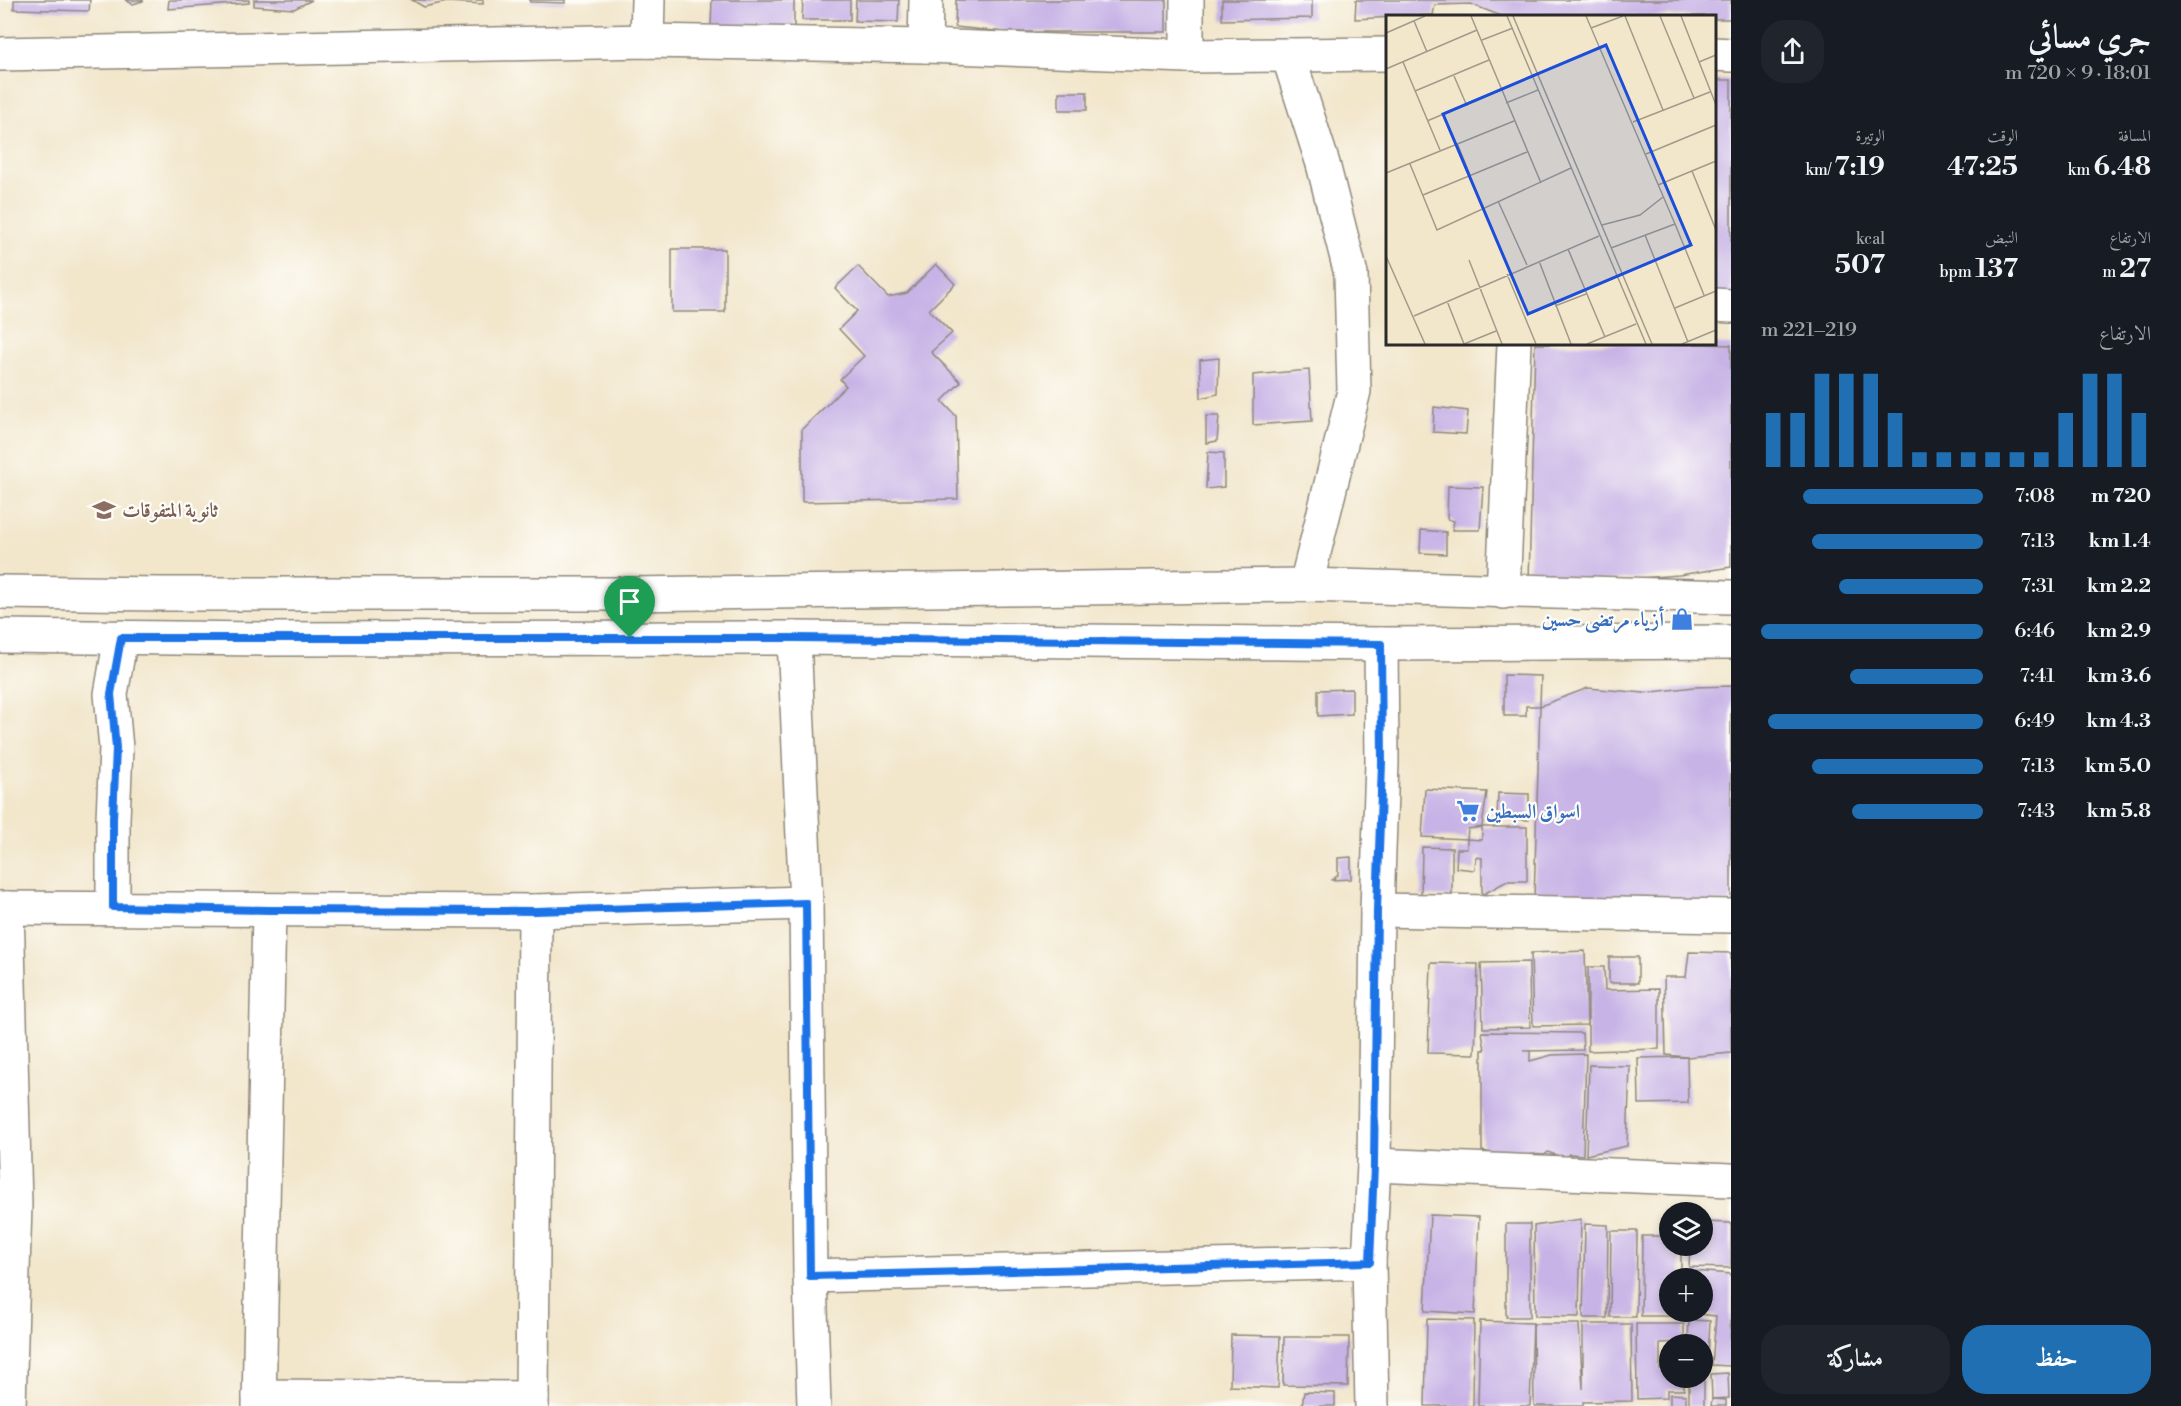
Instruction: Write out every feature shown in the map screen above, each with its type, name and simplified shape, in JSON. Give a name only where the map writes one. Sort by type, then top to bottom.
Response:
[{"type":"street","points":[[647,41],[648,0]]},
{"type":"street","points":[[925,46],[926,0]]},
{"type":"street","points":[[1187,0],[1187,56]]},
{"type":"street","points":[[0,54],[647,41],[925,46],[1187,56],[1386,54]]},
{"type":"street","points":[[1716,54],[1731,55]]},
{"type":"street","points":[[1288,55],[1323,164],[1351,274],[1354,391],[1305,585]]},
{"type":"street","points":[[1716,305],[1731,306]]},
{"type":"street","points":[[1503,592],[1514,345]]},
{"type":"street","points":[[0,592],[630,594],[1305,585],[1731,597]]},
{"type":"street","points":[[0,636],[794,638],[1381,644],[1731,642]]},
{"type":"street","points":[[113,907],[116,748],[111,694],[121,638]]},
{"type":"street","points":[[794,638],[806,903],[810,1276],[814,1406]]},
{"type":"street","points":[[1372,1406],[1370,1262],[1382,762],[1381,644]]},
{"type":"street","points":[[9,1406],[4,908],[535,911],[806,903]]},
{"type":"street","points":[[269,910],[259,1401],[532,1402],[535,911]]},
{"type":"street","points":[[1377,910],[1731,916]]},
{"type":"street","points":[[1374,1165],[1731,1180]]},
{"type":"street","points":[[810,1276],[1370,1262]]},
{"type":"building","points":[[14,0],[90,0],[89,11],[14,9]]},
{"type":"building","points":[[125,0],[143,0],[143,1],[133,4]]},
{"type":"building","points":[[169,0],[249,0],[249,3],[168,9]]},
{"type":"building","points":[[254,0],[312,0],[294,9],[254,6]]},
{"type":"building","points":[[412,0],[483,0],[483,4],[447,2],[424,7]]},
{"type":"building","points":[[530,0],[565,0],[565,3],[530,2]]},
{"type":"building","points":[[712,0],[794,0],[794,27],[711,27]]},
{"type":"building","points":[[803,0],[850,0],[850,20],[802,20]]},
{"type":"building","points":[[856,0],[899,0],[898,22],[855,21]]},
{"type":"building","points":[[956,0],[1166,0],[1166,32],[1005,32],[955,27]]},
{"type":"building","points":[[1222,0],[1312,0],[1312,18],[1222,20]]},
{"type":"building","points":[[1356,0],[1731,0],[1731,19],[1716,19],[1716,15],[1498,15],[1471,4],[1435,5],[1433,15],[1386,15],[1386,17],[1355,19]]},
{"type":"building","points":[[1716,80],[1731,80],[1731,296],[1716,295]]},
{"type":"building","points":[[1059,92],[1087,92],[1087,110],[1059,110]]},
{"type":"building","points":[[672,249],[725,249],[725,312],[672,312]]},
{"type":"building","points":[[936,264],[955,284],[929,310],[952,333],[931,352],[961,382],[942,401],[956,416],[958,499],[802,502],[802,429],[846,386],[840,379],[864,356],[839,329],[857,311],[835,288],[858,266],[888,297],[907,293]]},
{"type":"building","points":[[1535,345],[1731,345],[1731,567],[1679,575],[1613,580],[1529,582]]},
{"type":"building","points":[[1219,358],[1218,394],[1201,398],[1200,360]]},
{"type":"building","points":[[1309,370],[1312,421],[1253,425],[1253,375]]},
{"type":"building","points":[[1434,407],[1468,411],[1466,434],[1433,432]]},
{"type":"building","points":[[1206,416],[1219,416],[1217,441],[1206,443]]},
{"type":"building","points":[[1208,452],[1224,453],[1224,487],[1206,489]]},
{"type":"building","points":[[1448,486],[1483,487],[1480,530],[1452,530],[1454,521],[1447,519]]},
{"type":"building","points":[[1421,530],[1446,532],[1446,554],[1420,553]]},
{"type":"building","points":[[1504,675],[1541,676],[1540,706],[1526,706],[1526,716],[1504,716]]},
{"type":"building","points":[[1731,686],[1731,903],[1534,899],[1540,706],[1588,688],[1644,693],[1694,687]]},
{"type":"building","points":[[1352,689],[1352,714],[1318,716],[1318,690]]},
{"type":"building","points":[[1425,789],[1487,792],[1482,827],[1468,829],[1467,839],[1422,837]]},
{"type":"building","points":[[1498,793],[1529,794],[1529,820],[1497,819]]},
{"type":"building","points":[[1482,827],[1527,827],[1527,881],[1507,881],[1482,895],[1482,858],[1476,857],[1475,870],[1456,868],[1457,849],[1467,849],[1467,839],[1482,840]]},
{"type":"building","points":[[1422,847],[1452,848],[1452,897],[1421,896]]},
{"type":"building","points":[[1351,857],[1351,879],[1332,880],[1338,875],[1338,858]]},
{"type":"building","points":[[1585,951],[1587,1025],[1533,1026],[1531,953]]},
{"type":"building","points":[[1689,952],[1731,953],[1731,1053],[1687,1057],[1666,1055],[1664,977],[1686,977]]},
{"type":"building","points":[[1609,957],[1638,957],[1638,983],[1609,983]]},
{"type":"building","points":[[1529,962],[1530,1027],[1483,1028],[1481,963]]},
{"type":"building","points":[[1431,963],[1478,964],[1475,1054],[1428,1053]]},
{"type":"building","points":[[1588,967],[1604,967],[1605,990],[1659,989],[1659,1049],[1588,1051]]},
{"type":"building","points":[[1482,1032],[1582,1033],[1583,1050],[1523,1051],[1530,1051],[1530,1061],[1552,1055],[1586,1054],[1583,1155],[1569,1154],[1564,1158],[1548,1152],[1542,1157],[1534,1154],[1514,1157],[1482,1151],[1482,1050],[1485,1050]]},
{"type":"building","points":[[1687,1057],[1688,1103],[1639,1104],[1638,1058]]},
{"type":"building","points":[[1589,1065],[1630,1066],[1627,1146],[1586,1155]]},
{"type":"building","points":[[1430,1215],[1479,1217],[1475,1314],[1425,1311]]},
{"type":"building","points":[[1581,1219],[1579,1317],[1535,1316],[1534,1226]]},
{"type":"building","points":[[1713,1222],[1731,1223],[1731,1268],[1689,1267],[1690,1256],[1713,1256]]},
{"type":"building","points":[[1506,1224],[1530,1224],[1530,1317],[1506,1317]]},
{"type":"building","points":[[1585,1224],[1608,1225],[1607,1318],[1583,1318]]},
{"type":"building","points":[[1611,1231],[1637,1231],[1636,1317],[1610,1317]]},
{"type":"building","points":[[1642,1236],[1659,1236],[1659,1256],[1681,1256],[1681,1268],[1659,1268],[1659,1316],[1641,1316]]},
{"type":"building","points":[[1713,1273],[1731,1274],[1730,1366],[1713,1365],[1716,1316],[1713,1316]]},
{"type":"building","points":[[1427,1319],[1474,1320],[1473,1406],[1425,1406]]},
{"type":"building","points":[[1480,1321],[1533,1323],[1530,1406],[1478,1406]]},
{"type":"building","points":[[1689,1322],[1710,1322],[1709,1334],[1688,1334]]},
{"type":"building","points":[[1533,1324],[1579,1324],[1583,1389],[1583,1324],[1631,1324],[1632,1401],[1583,1402],[1583,1406],[1534,1406]]},
{"type":"building","points":[[1636,1324],[1684,1324],[1684,1334],[1659,1334],[1659,1388],[1684,1388],[1684,1390],[1667,1390],[1667,1398],[1637,1399]]},
{"type":"building","points":[[1231,1335],[1280,1336],[1278,1388],[1230,1386]]},
{"type":"building","points":[[1284,1337],[1349,1337],[1348,1386],[1283,1385]]},
{"type":"building","points":[[1728,1373],[1729,1398],[1712,1399],[1713,1374]]},
{"type":"building","points":[[1689,1388],[1704,1388],[1704,1406],[1689,1406]]},
{"type":"building","points":[[1304,1392],[1335,1393],[1335,1406],[1302,1406]]},
{"type":"building","points":[[1670,1394],[1686,1395],[1686,1406],[1670,1406]]},
{"type":"building","points":[[1712,1399],[1726,1400],[1726,1406],[1711,1406]]},
{"type":"place","name":"ثانوية المتفوقات","points":[[104,510]]},
{"type":"place","name":"أزياء مرتضى حسين","points":[[1682,619]]},
{"type":"place","name":"اسواق السبطين","points":[[1468,811]]},
{"type":"route","points":[[121,638],[630,638],[1381,644],[1382,762],[1370,1262],[810,1276],[806,903],[535,911],[113,907],[112,858],[116,748],[111,694],[121,638]]}]
